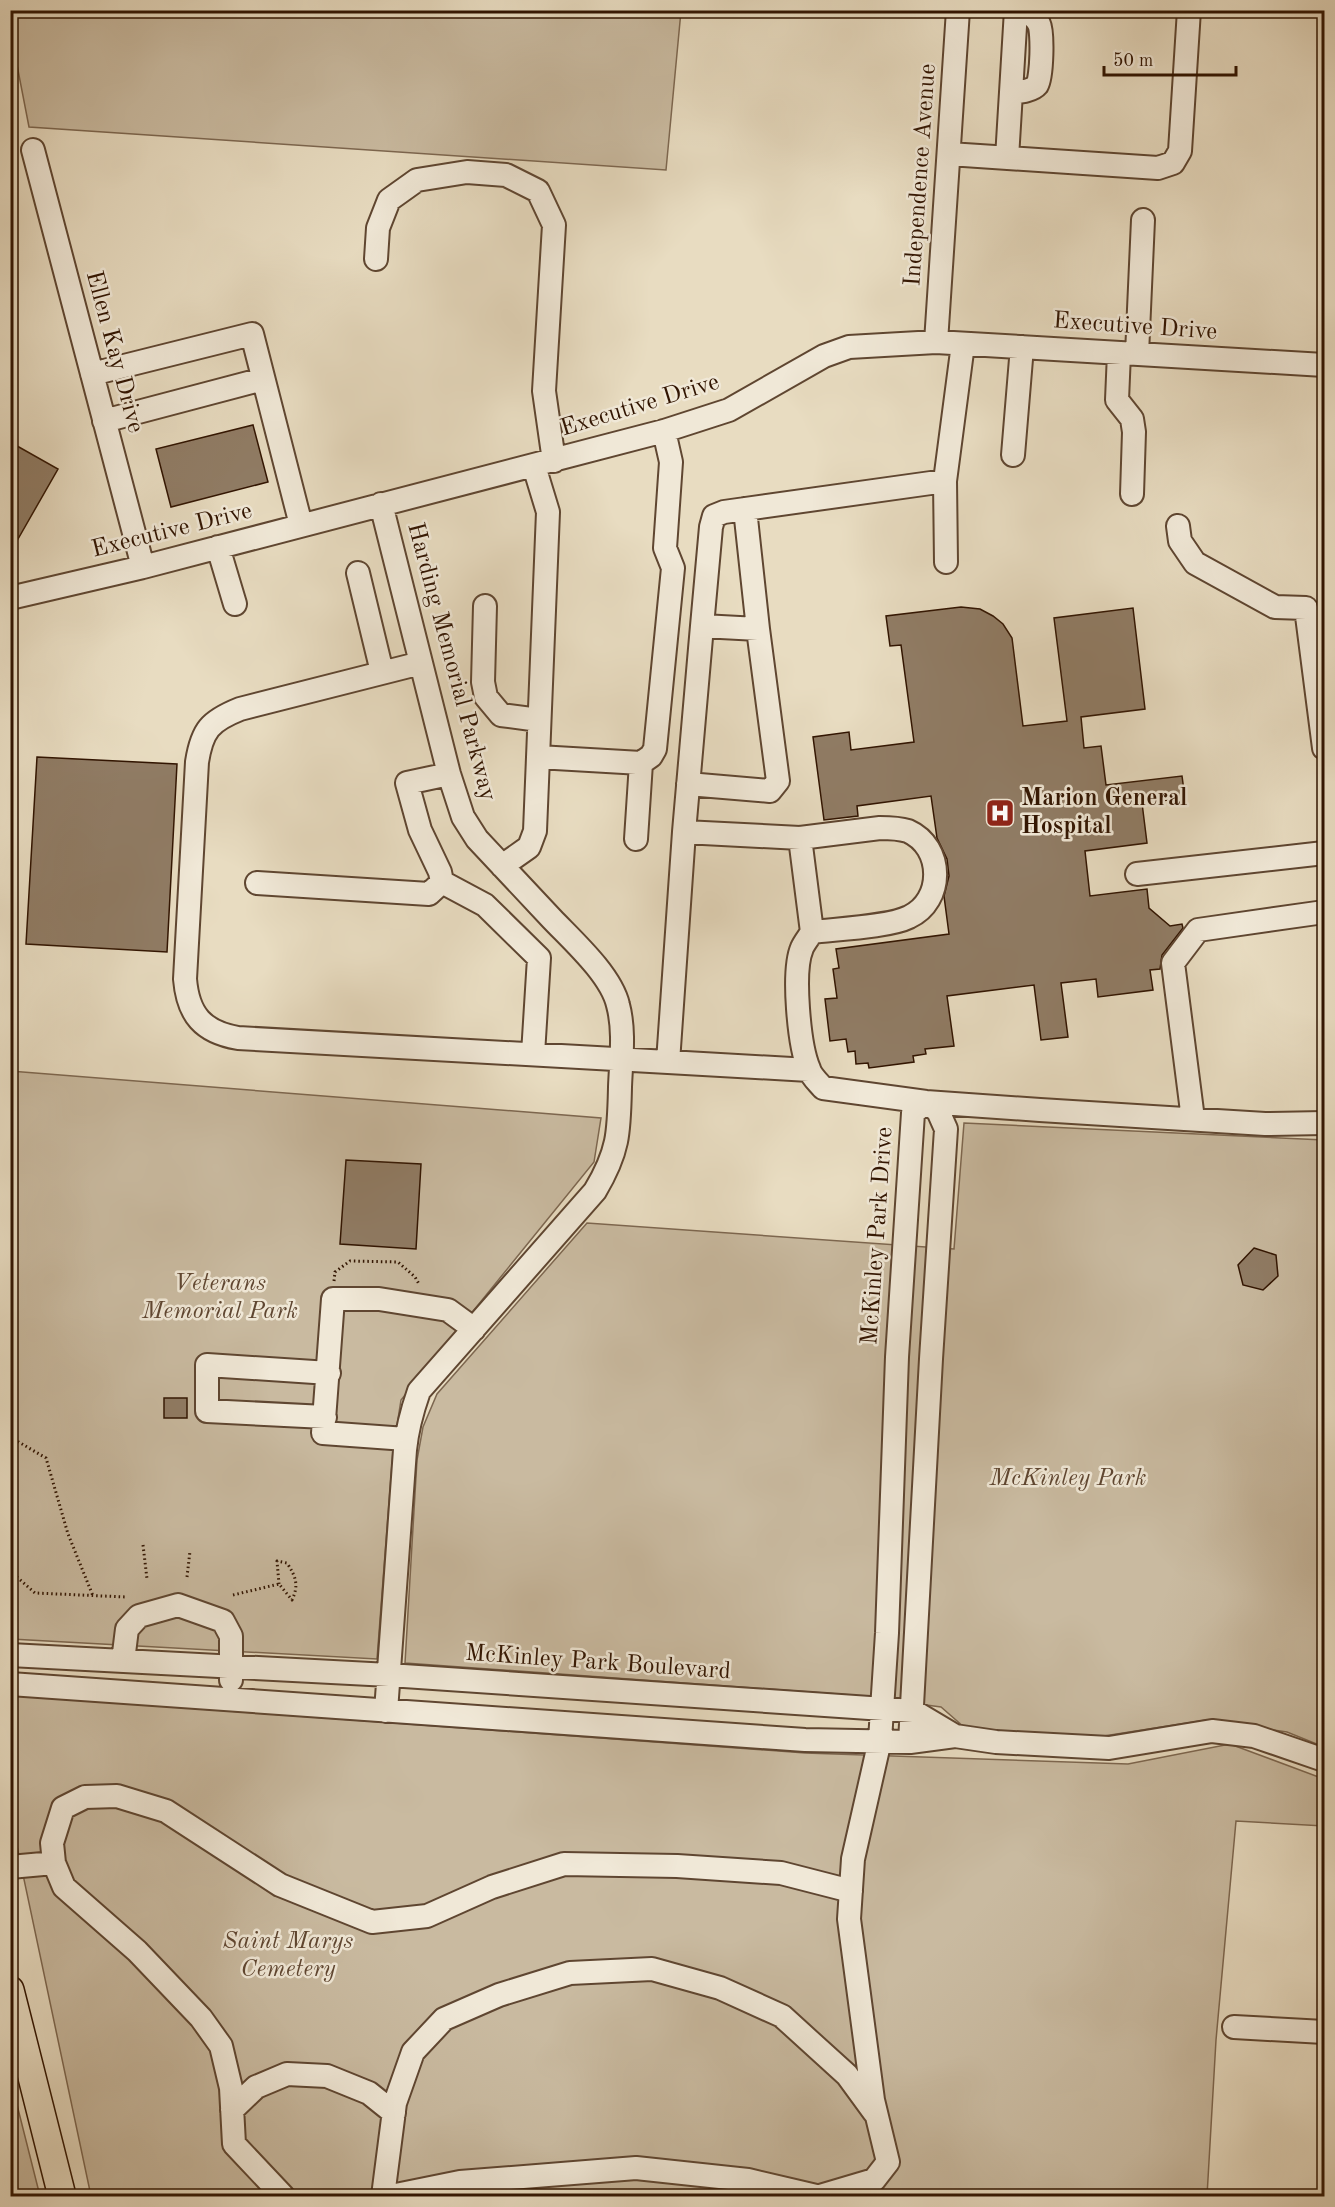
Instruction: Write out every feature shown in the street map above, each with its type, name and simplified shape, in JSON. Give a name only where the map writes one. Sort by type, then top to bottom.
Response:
[{"type":"main road","points":[[10,1990],[62,2196]]},
{"type":"street","name":"Independence Avenue","points":[[936,342],[958,10]]},
{"type":"street","points":[[1007,158],[1016,10]]},
{"type":"street","points":[[1011,93],[1036,86],[1040,77],[1041,29],[1035,18],[1026,10]]},
{"type":"street","points":[[950,154],[1158,168],[1173,163],[1180,151],[1189,10]]},
{"type":"street","name":"Ellen Kay Drive","points":[[33,150],[143,567]]},
{"type":"street","points":[[376,259],[378,228],[388,200],[417,180],[467,172],[507,175],[538,191],[554,225],[544,391],[544,464],[548,512],[535,831],[529,847],[502,866]]},
{"type":"street","points":[[1132,494],[1134,432],[1132,419],[1117,400],[1128,353],[1143,220]]},
{"type":"street","points":[[92,374],[252,334],[301,525]]},
{"type":"street","name":"Executive Drive","points":[[10,598],[143,567],[664,431],[729,410],[824,356],[849,347],[936,342],[1324,366]]},
{"type":"street","points":[[946,562],[945,481],[963,344]]},
{"type":"street","points":[[1013,455],[1022,347]]},
{"type":"street","points":[[104,421],[263,379]]},
{"type":"street","points":[[538,757],[640,764],[651,756],[655,749],[673,568],[665,548],[670,462],[664,431]]},
{"type":"street","points":[[668,1062],[688,784],[711,527],[714,516],[724,512],[945,481]]},
{"type":"street","name":"Harding Memorial Parkway","points":[[381,504],[449,774],[463,817],[477,839],[586,956],[608,983],[618,1003],[621,1021],[619,1133],[613,1158],[606,1174],[595,1191],[419,1391],[406,1439],[386,1711]]},
{"type":"street","points":[[688,784],[770,791],[778,781],[745,509]]},
{"type":"street","points":[[1178,526],[1180,541],[1195,563],[1275,607],[1306,608],[1324,748]]},
{"type":"street","points":[[218,547],[235,604]]},
{"type":"street","points":[[358,573],[382,672]]},
{"type":"street","points":[[485,606],[483,682],[486,697],[501,715],[539,720]]},
{"type":"street","points":[[702,626],[758,629]]},
{"type":"street","points":[[421,663],[240,709],[220,717],[208,728],[200,742],[197,762],[185,968],[186,997],[194,1013],[205,1026],[220,1035],[238,1038],[809,1070]]},
{"type":"street","points":[[636,839],[640,764]]},
{"type":"street","points":[[442,882],[440,872],[420,830],[406,783],[449,774]]},
{"type":"street","points":[[684,832],[800,838],[895,828],[910,832],[922,841],[931,853],[936,867],[931,897],[921,909],[909,917],[894,922],[812,932]]},
{"type":"street","points":[[800,838],[812,932],[802,948],[797,971],[802,1040],[809,1070],[823,1088],[926,1102],[1265,1124],[1324,1123]]},
{"type":"street","points":[[1137,874],[1324,853]]},
{"type":"street","points":[[442,882],[485,905],[539,958],[533,1054]]},
{"type":"street","points":[[257,883],[429,894],[442,882]]},
{"type":"street","points":[[1193,1119],[1173,963],[1198,930],[1324,912]]},
{"type":"street","points":[[910,1742],[946,1129],[938,1111],[926,1102]]},
{"type":"street","name":"McKinley Park Drive","points":[[820,2196],[874,2180],[888,2162],[877,2116],[849,1919],[853,1859],[880,1740],[887,1633],[897,1357],[913,1113],[926,1102]]},
{"type":"street","points":[[406,1439],[323,1433],[333,1299],[379,1299],[448,1310],[474,1329]]},
{"type":"street","points":[[325,1417],[207,1411],[207,1365],[329,1373]]},
{"type":"street","points":[[123,1661],[127,1629],[139,1616],[177,1605],[223,1621],[231,1636],[231,1700]]},
{"type":"street","name":"McKinley Park Boulevard","points":[[10,1654],[389,1676],[913,1711],[955,1736]]},
{"type":"street","name":"McKinley Park Boulevard","points":[[10,1684],[805,1740],[910,1742],[955,1736],[996,1742],[1109,1748],[1212,1731],[1254,1736],[1324,1760]]},
{"type":"street","points":[[284,2196],[234,2144],[231,2088],[221,2046],[201,2018],[136,1951],[64,1887],[54,1863],[52,1843],[63,1808],[86,1797],[117,1796],[166,1811],[280,1885],[372,1922],[427,1916],[492,1887],[564,1864],[677,1866],[781,1873],[851,1891]]},
{"type":"street","points":[[10,1867],[54,1863]]},
{"type":"street","points":[[382,2196],[395,2103],[413,2052],[444,2019],[499,1995],[570,1973],[652,1969],[720,1988],[782,2016],[847,2075],[877,2116]]},
{"type":"street","points":[[1234,2027],[1324,2032]]},
{"type":"street","points":[[232,2110],[256,2087],[287,2074],[327,2076],[369,2093],[394,2113]]},
{"type":"street","points":[[391,2196],[460,2182],[636,2168],[748,2180],[816,2196]]},
{"type":"path","points":[[333,1299],[335,1272],[350,1261],[398,1262],[415,1277],[430,1308]]},
{"type":"path","points":[[10,1437],[46,1458],[68,1534],[93,1596]]},
{"type":"path","points":[[143,1545],[147,1580]]},
{"type":"path","points":[[187,1577],[190,1551]]},
{"type":"path","points":[[277,1561],[286,1563],[295,1576],[297,1589],[292,1600],[279,1584],[277,1561]]},
{"type":"path","points":[[10,1571],[35,1593],[126,1597]]},
{"type":"path","points":[[233,1595],[279,1584]]},
{"type":"green space","points":[[10,11],[681,11],[666,170],[29,127],[11,34]]},
{"type":"green space","name":"Veterans Memorial Park","points":[[10,1071],[601,1118],[594,1162],[401,1400],[393,1450],[377,1659],[11,1639]]},
{"type":"green space","name":"McKinley Park","points":[[964,1123],[1324,1140],[1324,1747],[1287,1732],[1206,1720],[1104,1736],[1013,1733],[964,1727],[941,1707],[852,1695],[405,1663],[417,1460],[423,1427],[437,1394],[587,1223],[954,1249]]},
{"type":"green space","name":"Saint Marys Cemetery","points":[[10,1695],[805,1753],[1128,1764],[1230,1744],[1324,1779],[1324,1826],[1236,1821],[1216,2040],[1207,2196],[91,2196],[11,1818]]},
{"type":"green space","points":[[11,2081],[40,2196],[11,2196]]},
{"type":"building","points":[[253,425],[268,482],[171,507],[156,449]]},
{"type":"building","points":[[10,442],[58,469],[10,553]]},
{"type":"building","points":[[961,607],[980,609],[993,616],[1003,624],[1012,638],[1023,726],[1067,721],[1054,618],[1133,608],[1145,709],[1081,717],[1084,748],[1101,746],[1106,785],[1182,776],[1185,798],[1142,803],[1147,843],[1085,851],[1090,896],[1147,889],[1149,908],[1170,926],[1182,924],[1183,928],[1162,955],[1160,969],[1150,970],[1153,990],[1098,997],[1096,979],[1061,983],[1068,1037],[1041,1040],[1034,985],[947,996],[954,1046],[925,1049],[926,1054],[913,1056],[914,1062],[869,1068],[868,1063],[856,1064],[855,1051],[848,1052],[846,1039],[830,1041],[825,999],[837,998],[833,969],[839,968],[836,949],[949,934],[944,896],[949,876],[947,859],[937,838],[931,796],[857,806],[858,816],[824,820],[813,737],[849,732],[851,750],[914,742],[901,645],[890,646],[886,616]]},
{"type":"building","points":[[37,757],[177,764],[167,952],[26,944]]},
{"type":"building","points":[[346,1160],[421,1164],[416,1249],[340,1244]]},
{"type":"building","points":[[1254,1248],[1276,1255],[1278,1276],[1263,1290],[1243,1285],[1238,1265]]},
{"type":"building","points":[[164,1398],[187,1398],[187,1418],[164,1418]]},
{"type":"place","name":"Marion General Hospital","points":[[1000,813]]}]
